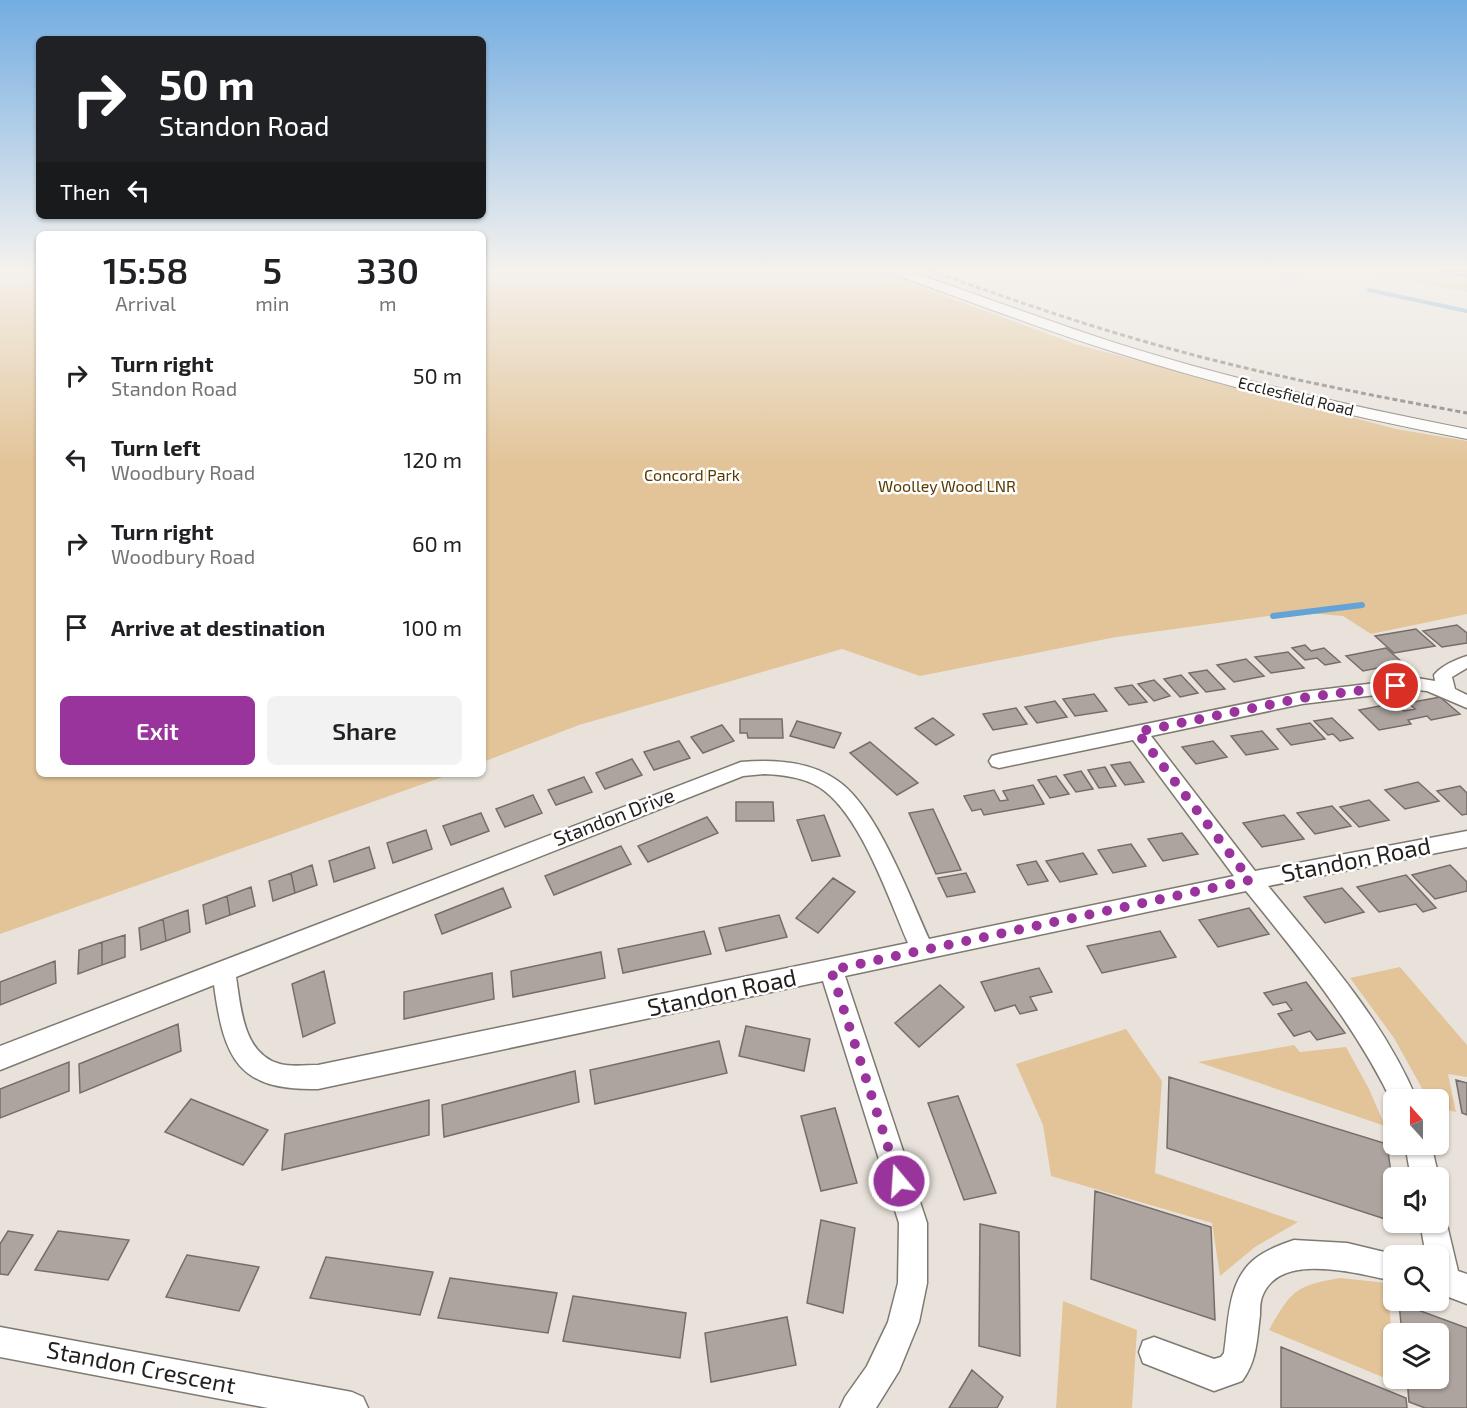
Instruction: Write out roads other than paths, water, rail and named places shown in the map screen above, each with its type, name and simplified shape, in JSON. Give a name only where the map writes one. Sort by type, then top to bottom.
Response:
[{"type":"main road","name":"Ecclesfield Road","points":[[1072,334],[1296,398],[1467,434]]},
{"type":"street","points":[[1446,691],[1443,675],[1467,662]]},
{"type":"street","points":[[999,761],[1302,698],[1417,684],[1446,691],[1467,702]]},
{"type":"street","points":[[1137,732],[1250,880],[1300,939],[1354,1009],[1391,1071],[1399,1089]]},
{"type":"street","name":"Standon Drive","points":[[223,970],[716,777],[741,769],[760,767],[797,772],[815,778],[832,787],[850,804],[870,840],[923,951]]},
{"type":"street","name":"Standon Road","points":[[223,970],[235,1037],[245,1057],[263,1070],[281,1077],[318,1077],[923,951],[1250,880],[1467,839]]},
{"type":"street","points":[[0,1058],[223,970]]},
{"type":"street","points":[[831,970],[913,1223],[914,1266],[906,1316],[890,1354],[867,1396],[856,1408]]},
{"type":"street","points":[[1437,1233],[1450,1282]]},
{"type":"street","points":[[1154,1352],[1214,1375],[1231,1370],[1239,1359],[1248,1290],[1266,1268],[1294,1254],[1347,1257],[1383,1265]]},
{"type":"street","name":"Standon Crescent","points":[[0,1342],[352,1408]]},
{"type":"waterway","points":[[1273,616],[1362,605]]},
{"type":"railway","points":[[1118,334],[1223,363],[1467,413]]},
{"type":"park label","name":"Concord Park","points":[[692,475]]},
{"type":"park label","name":"Woolley Wood LNR","points":[[947,486]]}]
